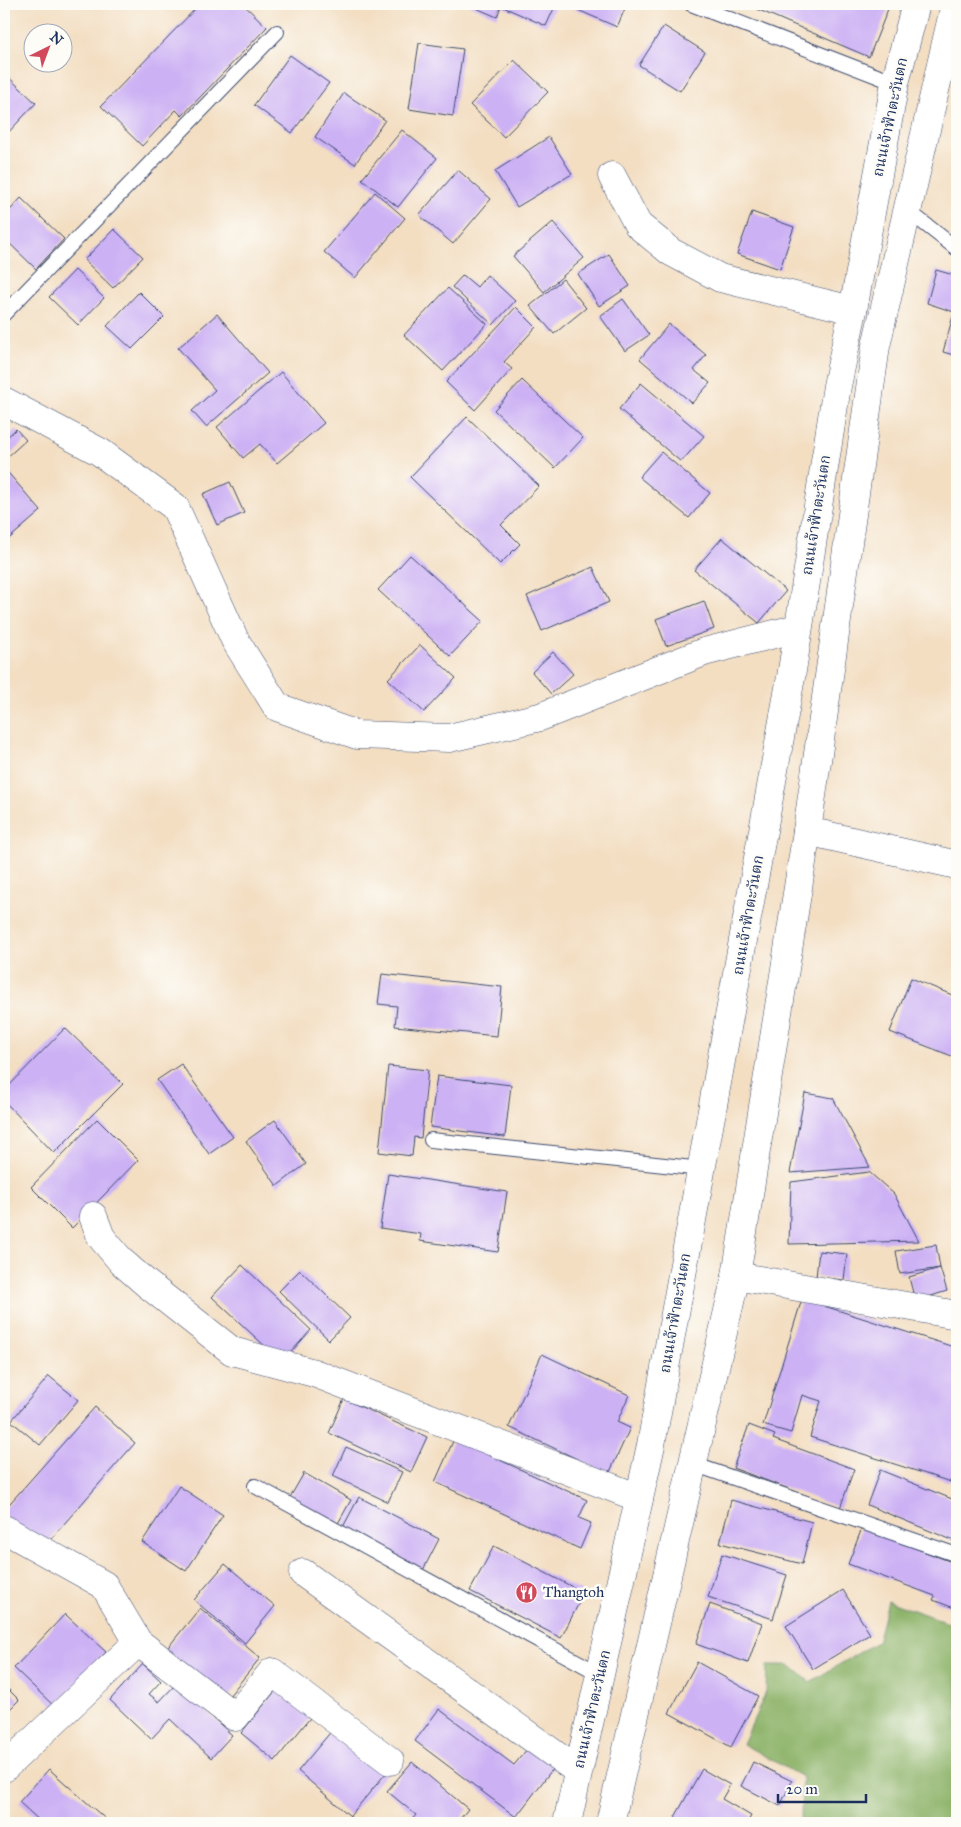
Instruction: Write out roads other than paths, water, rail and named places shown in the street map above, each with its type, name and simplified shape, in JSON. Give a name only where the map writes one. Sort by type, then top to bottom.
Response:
[{"type":"main road","name":"ถนนเจ้าฟ้าตะวันตก","points":[[567,1823],[651,1445],[792,677],[798,628],[837,386],[895,83],[916,4]]},
{"type":"main road","points":[[610,1823],[736,1276],[807,831],[876,346],[955,4]]},
{"type":"main road","points":[[612,176],[638,224],[671,252],[720,278],[853,310]]},
{"type":"main road","points":[[4,401],[100,452],[175,508],[235,640],[277,707],[357,734],[450,738],[522,721],[540,716],[704,652],[798,628]]},
{"type":"main road","points":[[807,831],[957,865]]},
{"type":"main road","points":[[93,1216],[101,1237],[122,1262],[232,1351],[314,1373],[639,1498]]},
{"type":"main road","points":[[736,1276],[957,1315]]},
{"type":"main road","points":[[4,1529],[104,1585],[138,1642],[235,1717],[272,1672],[390,1761]]},
{"type":"main road","points":[[303,1573],[578,1771]]},
{"type":"main road","points":[[4,1768],[138,1642]]},
{"type":"lane","points":[[690,4],[895,83]]},
{"type":"lane","points":[[4,314],[277,32]]},
{"type":"lane","points":[[908,210],[957,249]]},
{"type":"lane","points":[[431,1140],[702,1169]]},
{"type":"lane","points":[[693,1464],[957,1555]]},
{"type":"lane","points":[[255,1486],[600,1674]]},
{"type":"place","name":"Thangtoh","points":[[527,1592]]}]
